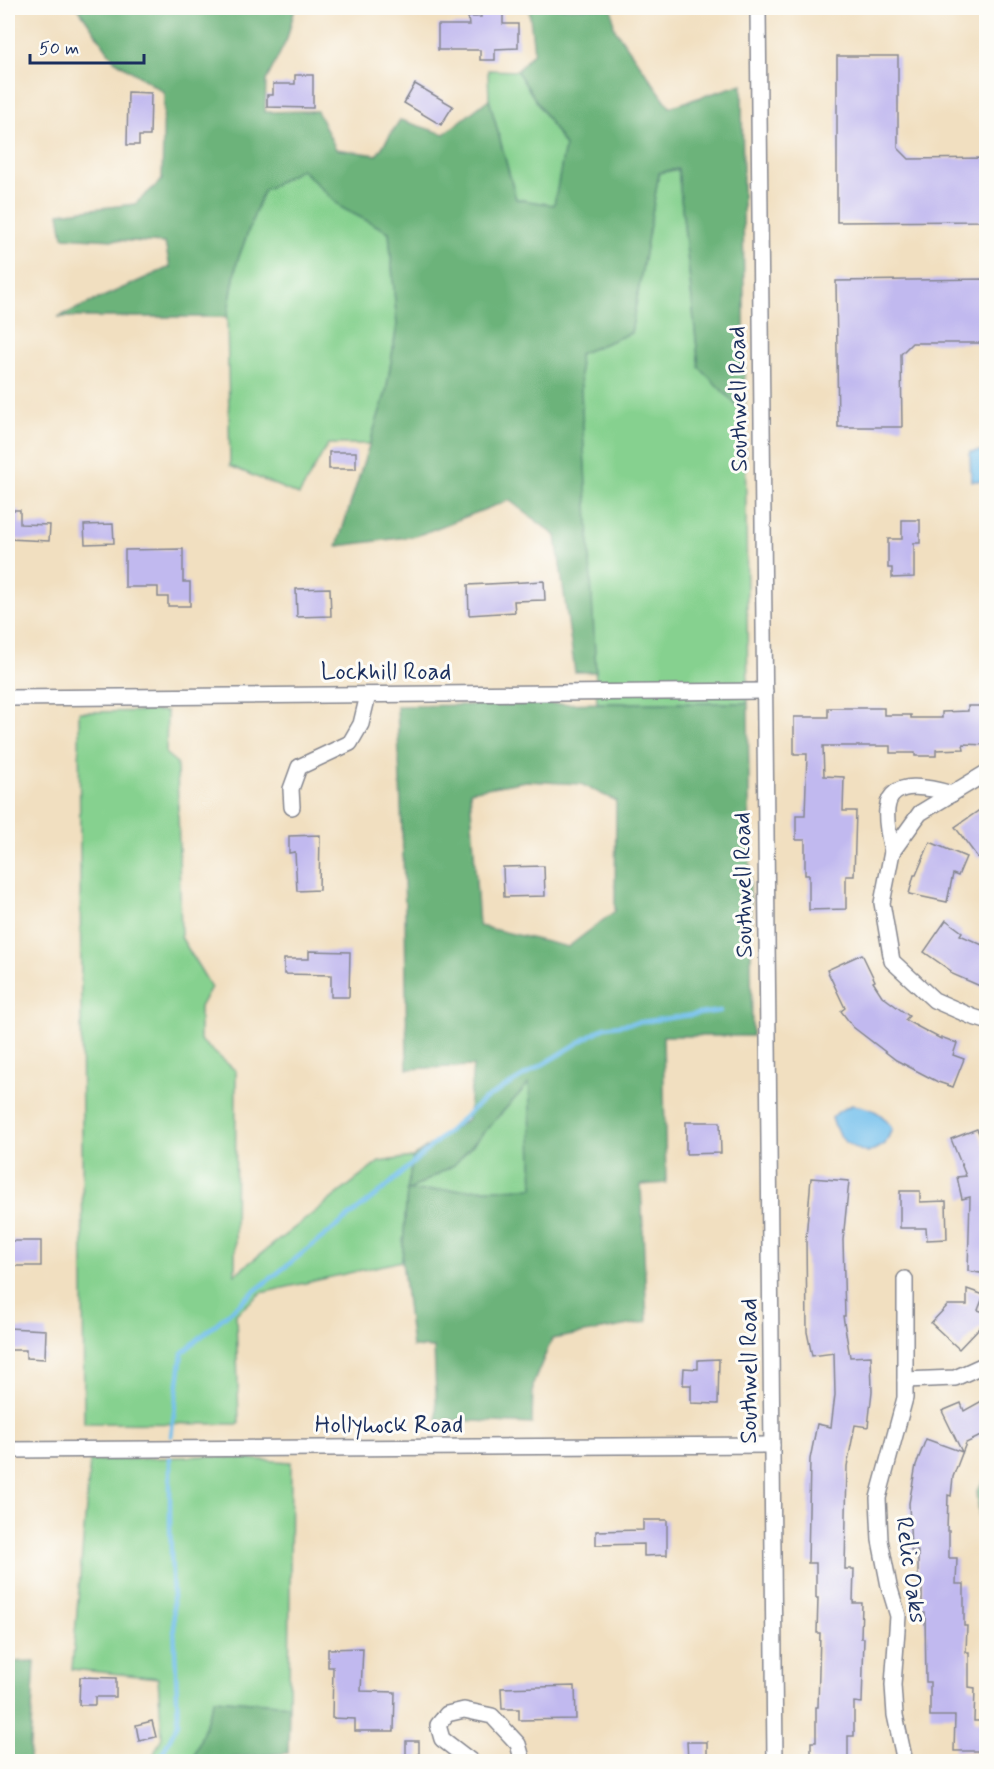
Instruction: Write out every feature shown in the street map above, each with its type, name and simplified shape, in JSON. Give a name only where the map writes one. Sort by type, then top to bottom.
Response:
[{"type":"street","name":"Southwell Road","points":[[758,8],[775,1761]]},
{"type":"street","name":"Lockhill Road","points":[[8,698],[765,691]]},
{"type":"street","points":[[292,807],[291,789],[299,767],[350,743],[361,724],[368,694]]},
{"type":"street","points":[[892,852],[920,813],[987,773]]},
{"type":"street","points":[[952,794],[930,787],[912,786],[899,791],[891,798],[887,808],[892,852],[882,903],[892,961],[934,1000],[987,1021]]},
{"type":"street","name":"Relic Oaks","points":[[905,1279],[905,1398],[878,1498],[880,1540],[889,1586],[898,1616],[893,1685],[895,1715],[905,1761]]},
{"type":"street","points":[[905,1380],[955,1378],[987,1364]]},
{"type":"street","name":"Hollyhock Road","points":[[8,1450],[772,1444]]},
{"type":"street","points":[[472,1761],[442,1739],[438,1725],[447,1714],[464,1710],[492,1716],[518,1744],[523,1761]]},
{"type":"green space","points":[[78,8],[295,8],[287,39],[266,81],[265,112],[317,111],[336,149],[377,155],[400,120],[444,134],[489,99],[516,199],[554,205],[565,146],[517,71],[534,52],[529,8],[612,8],[614,28],[670,107],[742,84],[745,414],[699,367],[678,169],[659,173],[631,333],[579,354],[596,672],[575,672],[556,536],[509,500],[416,536],[337,546],[386,392],[397,325],[389,232],[342,208],[301,169],[263,191],[237,262],[227,317],[58,317],[170,267],[165,243],[63,237],[59,213],[135,204],[162,180],[164,92],[114,60]]},
{"type":"green space","points":[[488,70],[517,71],[565,146],[555,206],[516,199],[489,99]]},
{"type":"green space","points":[[301,169],[342,208],[389,232],[397,325],[386,392],[370,444],[328,444],[299,495],[230,466],[227,317],[237,262],[263,191]]},
{"type":"green space","points":[[678,169],[699,367],[745,414],[748,703],[597,703],[579,354],[631,333],[659,173]]},
{"type":"green space","points":[[748,703],[752,1036],[663,1036],[666,1183],[641,1185],[647,1322],[552,1339],[533,1384],[532,1424],[437,1419],[434,1348],[412,1347],[402,1261],[407,1191],[413,1157],[468,1119],[473,1066],[407,1069],[405,906],[397,706]],"holes":[[[526,781],[581,784],[616,801],[615,911],[568,947],[479,926],[470,791]],[[529,1083],[533,1188],[408,1191],[454,1165]]]},
{"type":"green space","points":[[167,711],[166,754],[177,763],[181,937],[211,987],[200,1007],[200,1040],[236,1071],[235,1274],[379,1162],[413,1157],[407,1191],[402,1261],[261,1293],[236,1314],[239,1424],[84,1423],[79,712]]},
{"type":"green space","points":[[530,1082],[533,1188],[407,1191],[454,1165]]},
{"type":"green space","points":[[205,1456],[291,1462],[289,1705],[214,1699],[193,1761],[153,1756],[162,1737],[158,1678],[72,1669],[90,1461]]},
{"type":"green space","points":[[986,1478],[986,1598],[977,1490]]},
{"type":"green space","points":[[35,1661],[29,1761],[8,1761],[8,1662]]},
{"type":"green space","points":[[214,1699],[289,1705],[288,1753],[232,1758],[231,1761],[193,1761]]},
{"type":"green space","points":[[153,1756],[193,1761],[119,1761]]},
{"type":"water","points":[[986,451],[986,481],[971,481],[970,452]]},
{"type":"water","points":[[852,1105],[870,1109],[884,1118],[892,1129],[885,1144],[868,1153],[844,1141],[832,1118],[839,1111]]},
{"type":"building","points":[[481,8],[503,8],[503,24],[518,24],[518,48],[495,49],[495,60],[480,60],[480,50],[438,50],[438,25],[469,25],[468,17],[481,17]]},
{"type":"building","points":[[837,56],[898,56],[898,148],[909,159],[987,158],[987,221],[837,222]]},
{"type":"building","points":[[295,75],[313,75],[313,108],[267,107],[267,95],[273,95],[273,84],[295,84]]},
{"type":"building","points":[[415,84],[453,106],[441,125],[404,103]]},
{"type":"building","points":[[128,92],[151,93],[150,136],[139,136],[139,145],[127,145]]},
{"type":"building","points":[[987,279],[987,343],[912,343],[901,354],[902,427],[838,427],[836,281]]},
{"type":"building","points":[[329,452],[356,452],[356,469],[329,469]]},
{"type":"building","points":[[8,510],[20,510],[20,524],[50,525],[49,541],[8,539]]},
{"type":"building","points":[[902,520],[920,520],[920,543],[914,543],[914,577],[892,578],[892,568],[888,568],[888,539],[902,539]]},
{"type":"building","points":[[113,524],[114,543],[85,544],[84,525]]},
{"type":"building","points":[[183,549],[183,582],[190,582],[190,606],[168,606],[168,597],[158,597],[158,587],[125,587],[125,550]]},
{"type":"building","points":[[544,581],[545,600],[514,601],[515,612],[469,615],[468,585]]},
{"type":"building","points":[[330,588],[331,616],[297,617],[296,589]]},
{"type":"building","points":[[968,706],[987,706],[987,745],[963,744],[964,749],[936,750],[936,756],[890,753],[890,746],[823,746],[824,776],[844,777],[843,811],[856,811],[854,876],[846,876],[846,909],[809,910],[809,875],[805,875],[805,840],[796,840],[796,815],[805,815],[807,754],[794,754],[794,717],[828,717],[828,708],[884,708],[884,715],[942,718],[942,712],[968,711]]},
{"type":"building","points":[[987,805],[987,852],[978,858],[955,827]]},
{"type":"building","points":[[320,835],[319,890],[297,891],[295,852],[289,853],[289,836]]},
{"type":"building","points":[[930,842],[966,857],[958,876],[953,874],[947,902],[909,894],[914,875]]},
{"type":"building","points":[[544,866],[545,896],[504,897],[503,867]]},
{"type":"building","points":[[946,920],[962,932],[960,935],[987,947],[987,989],[950,973],[951,971],[924,952]]},
{"type":"building","points":[[309,951],[350,952],[349,997],[331,997],[331,975],[284,974],[284,959],[309,959]]},
{"type":"building","points":[[862,954],[875,981],[873,982],[882,996],[909,1016],[905,1020],[941,1039],[941,1037],[957,1043],[953,1055],[964,1059],[953,1087],[938,1082],[896,1060],[853,1027],[841,1011],[845,1008],[827,970]]},
{"type":"building","points":[[686,1122],[720,1122],[721,1153],[686,1154]]},
{"type":"building","points":[[977,1129],[987,1151],[987,1274],[968,1271],[970,1197],[962,1199],[957,1177],[966,1176],[951,1139]]},
{"type":"building","points":[[811,1178],[849,1181],[843,1240],[845,1316],[843,1316],[850,1357],[871,1356],[872,1391],[868,1427],[855,1425],[847,1466],[845,1569],[854,1569],[853,1603],[862,1603],[861,1638],[864,1638],[862,1703],[854,1702],[854,1736],[848,1736],[848,1761],[811,1761],[811,1742],[816,1742],[820,1633],[817,1633],[816,1563],[808,1563],[810,1459],[817,1424],[831,1427],[835,1395],[834,1353],[812,1356],[807,1332],[806,1238]]},
{"type":"building","points":[[900,1191],[920,1191],[920,1202],[946,1201],[947,1239],[927,1240],[926,1228],[900,1228]]},
{"type":"building","points":[[8,1241],[41,1241],[41,1266],[8,1266]]},
{"type":"building","points":[[967,1289],[984,1295],[978,1310],[987,1313],[987,1317],[982,1328],[980,1327],[959,1349],[931,1323],[948,1305],[967,1305]]},
{"type":"building","points":[[8,1328],[46,1330],[45,1359],[26,1358],[26,1350],[8,1350]]},
{"type":"building","points":[[719,1359],[718,1404],[691,1403],[691,1385],[683,1385],[684,1368],[698,1369],[698,1360]]},
{"type":"building","points":[[987,1398],[987,1433],[966,1443],[953,1477],[951,1496],[948,1495],[947,1531],[949,1531],[949,1558],[957,1558],[956,1584],[964,1584],[964,1626],[967,1626],[966,1652],[969,1652],[969,1687],[975,1688],[974,1721],[987,1721],[987,1751],[954,1751],[955,1716],[930,1716],[930,1682],[926,1682],[925,1613],[922,1613],[922,1578],[918,1578],[918,1551],[911,1551],[909,1503],[916,1465],[926,1439],[962,1452],[942,1411],[961,1403],[964,1411]]},
{"type":"building","points":[[643,1520],[667,1520],[667,1555],[644,1556],[644,1544],[596,1545],[596,1531],[643,1530]]},
{"type":"building","points":[[363,1648],[361,1691],[395,1692],[394,1731],[355,1731],[355,1719],[332,1718],[333,1667],[328,1667],[328,1649]]},
{"type":"building","points":[[80,1677],[116,1678],[116,1697],[95,1697],[95,1705],[79,1705]]},
{"type":"building","points":[[575,1686],[576,1719],[519,1720],[519,1709],[502,1709],[501,1688]]},
{"type":"building","points":[[152,1721],[156,1737],[139,1741],[136,1725]]},
{"type":"building","points":[[406,1741],[419,1741],[419,1761],[406,1761]]},
{"type":"building","points":[[687,1742],[707,1742],[707,1761],[688,1761]]},
{"type":"waterway","points":[[171,1436],[182,1353],[251,1294],[385,1188],[482,1101],[605,1027],[720,1011]]},
{"type":"waterway","points":[[158,1762],[178,1723],[170,1526],[170,1458]]}]
